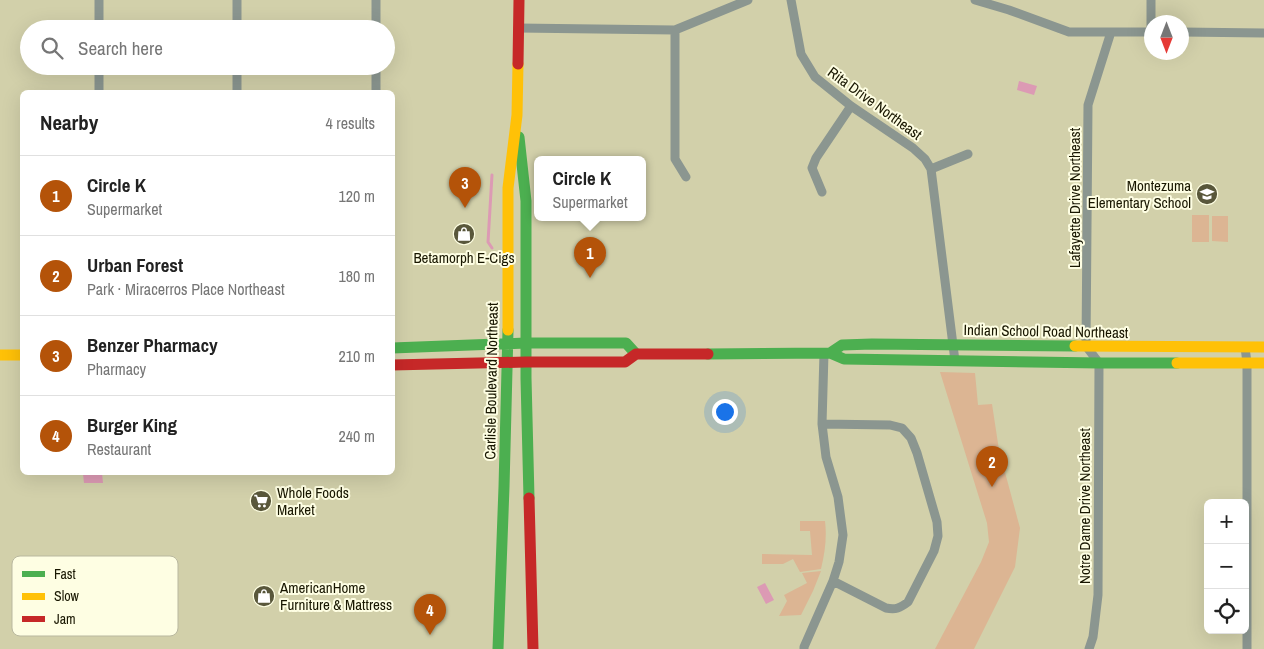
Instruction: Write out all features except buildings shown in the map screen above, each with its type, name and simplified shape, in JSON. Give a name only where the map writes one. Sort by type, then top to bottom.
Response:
[{"type":"street","points":[[99,0],[99,20]]},
{"type":"street","points":[[237,0],[237,20]]},
{"type":"street","points":[[376,0],[376,20]]},
{"type":"street","name":"Carlisle Boulevard Northeast","points":[[498,649],[508,343],[508,188],[517,115],[519,0]]},
{"type":"street","points":[[518,28],[675,30],[748,0]]},
{"type":"street","name":"Rita Drive Northeast","points":[[790,0],[800,54],[815,76],[851,106],[913,148],[925,159],[931,169]]},
{"type":"street","points":[[975,0],[1069,32],[1144,32]]},
{"type":"street","points":[[1009,0],[1009,10]]},
{"type":"street","points":[[1151,0],[1151,15]]},
{"type":"street","points":[[675,30],[675,159],[686,177]]},
{"type":"street","name":"Lafayette Drive Northeast","points":[[1086,346],[1088,105],[1111,32]]},
{"type":"street","points":[[1189,32],[1264,33]]},
{"type":"street","points":[[99,75],[99,90]]},
{"type":"street","points":[[237,75],[237,90]]},
{"type":"street","points":[[376,75],[376,90]]},
{"type":"street","points":[[822,192],[812,168],[816,158],[851,106]]},
{"type":"street","name":"Carlisle Boulevard Northeast","points":[[517,115],[526,201],[526,362],[533,649]]},
{"type":"street","points":[[955,361],[931,169],[968,154]]},
{"type":"street","name":"Indian School Road Northeast","points":[[395,348],[508,343],[626,343],[636,354]]},
{"type":"street","name":"Indian School Road Northeast","points":[[827,353],[842,345],[953,344],[1264,347]]},
{"type":"street","points":[[1086,346],[1099,362]]},
{"type":"street","points":[[1246,347],[1248,649]]},
{"type":"street","points":[[804,649],[833,581],[839,562],[843,535],[838,497],[826,457],[822,424],[827,353]]},
{"type":"street","name":"Indian School Road Northeast","points":[[395,365],[625,362],[636,354],[827,353],[844,359],[1264,363]]},
{"type":"street","points":[[0,355],[20,356]]},
{"type":"street","name":"Notre Dame Drive Northeast","points":[[1089,649],[1094,637],[1098,595],[1099,362]]},
{"type":"street","points":[[822,424],[890,425],[902,428],[911,438],[917,453],[937,522],[938,536],[934,551],[908,602],[902,607],[894,610],[886,608],[833,581]]},
{"type":"shaded area","points":[[1019,81],[1037,86],[1034,95],[1017,90]]},
{"type":"shaded area","points":[[1192,215],[1209,215],[1209,242],[1192,242]]},
{"type":"shaded area","points":[[1212,216],[1228,216],[1228,242],[1212,241]]},
{"type":"shaded area","points":[[940,372],[975,373],[978,405],[992,404],[999,450],[1020,528],[1015,567],[974,649],[935,649],[981,562],[989,542],[987,523]]},
{"type":"shaded area","points":[[83,475],[102,475],[103,483],[84,483]]},
{"type":"shaded area","points":[[800,521],[825,521],[824,557],[821,569],[800,572],[793,559],[783,564],[762,564],[762,554],[812,555],[810,531],[800,531]]},
{"type":"shaded area","points":[[821,571],[801,615],[779,616],[787,601],[784,595],[807,583],[802,573]]},
{"type":"shaded area","points":[[765,583],[774,600],[766,604],[757,587]]},
{"type":"waterway","points":[[492,175],[488,242],[492,248]]},
{"type":"traffic: fast","points":[[519,137],[526,201],[526,378],[529,498]]},
{"type":"traffic: fast","points":[[498,649],[508,330]]},
{"type":"traffic: fast","points":[[395,348],[526,343],[626,343],[636,354]]},
{"type":"traffic: fast","points":[[830,353],[842,345],[872,344],[1075,346]]},
{"type":"traffic: fast","points":[[708,354],[830,353],[844,359],[1177,363]]},
{"type":"traffic: slow","points":[[508,330],[508,188],[517,115],[518,64]]},
{"type":"traffic: slow","points":[[1075,346],[1264,347]]},
{"type":"traffic: slow","points":[[0,355],[20,355]]},
{"type":"traffic: slow","points":[[1177,363],[1264,363]]},
{"type":"traffic: jam","points":[[518,64],[519,0]]},
{"type":"traffic: jam","points":[[395,365],[625,362],[636,354],[708,354]]},
{"type":"traffic: jam","points":[[529,498],[533,649]]},
{"type":"place","name":"Montezuma Elementary School","points":[[1207,194]]},
{"type":"place","name":"Benzer Pharmacy","points":[[465,208]]},
{"type":"place","name":"Betamorph E-Cigs","points":[[464,234]]},
{"type":"place","name":"Circle K","points":[[590,278]]},
{"type":"place","name":"Urban Forest","points":[[992,487]]},
{"type":"place","name":"Whole Foods Market","points":[[261,501]]},
{"type":"place","name":"AmericanHome Furniture & Mattress","points":[[264,596]]},
{"type":"place","name":"Burger King","points":[[430,635]]}]
